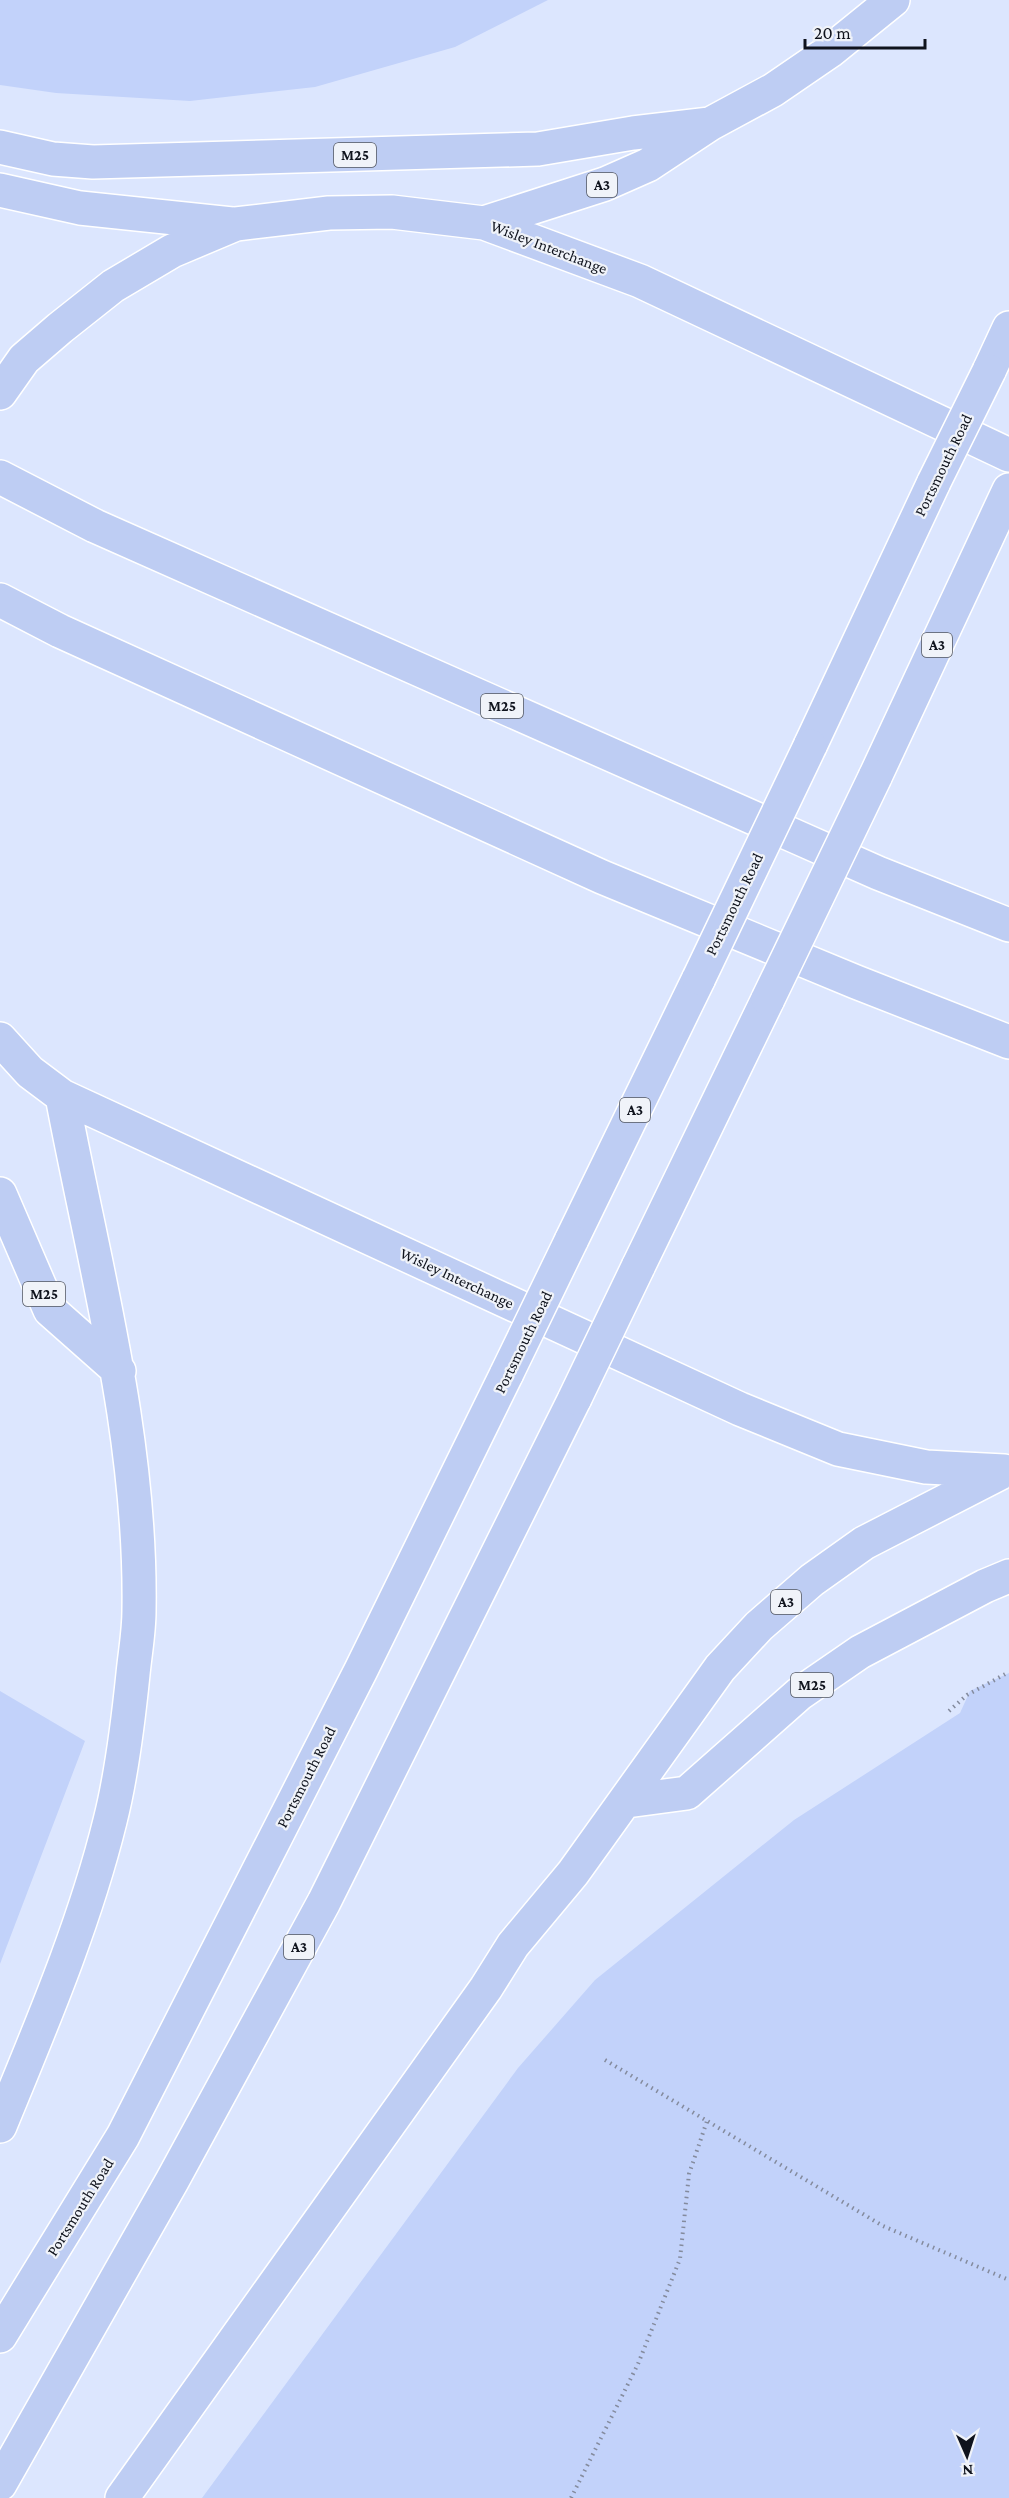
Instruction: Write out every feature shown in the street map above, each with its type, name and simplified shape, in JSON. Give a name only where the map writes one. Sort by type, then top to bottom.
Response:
[{"type":"highway","name":"A3","points":[[484,223],[616,179],[648,165],[710,124],[773,90],[830,51],[893,0]]},
{"type":"highway","name":"M25","points":[[0,147],[53,159],[93,162],[439,153],[538,149],[633,133],[710,124]]},
{"type":"highway","points":[[0,190],[80,208],[236,224]]},
{"type":"highway","name":"Wisley Interchange","points":[[2,390],[24,359],[113,286],[172,251],[236,224],[329,213],[392,212],[484,223],[640,281],[1009,455]]},
{"type":"highway","name":"Portsmouth Road","points":[[0,2337],[123,2136],[361,1670],[699,978],[1009,328]]},
{"type":"highway","name":"M25","points":[[0,477],[106,531],[867,868],[1009,925]]},
{"type":"highway","name":"A3","points":[[0,2484],[171,2181],[324,1902],[638,1268],[875,777],[1004,501]]},
{"type":"highway","points":[[0,600],[60,631],[602,877],[856,982],[1009,1042]]},
{"type":"highway","name":"Wisley Interchange","points":[[0,1039],[30,1072],[62,1096],[740,1409],[838,1449],[926,1467],[1006,1471]]},
{"type":"highway","points":[[0,2126],[56,1989],[92,1885],[111,1819],[130,1705],[139,1611],[135,1521],[119,1371],[62,1096]]},
{"type":"highway","name":"M25","points":[[0,1194],[50,1310],[119,1371]]},
{"type":"highway","name":"A3","points":[[122,2498],[486,1988],[513,1945],[573,1873],[627,1801],[720,1668],[759,1626],[803,1587],[864,1543],[1006,1471]]},
{"type":"highway","name":"M25","points":[[627,1801],[687,1793],[799,1694],[860,1652],[985,1586],[1009,1576]]},
{"type":"path","points":[[949,1711],[967,1695],[1009,1672]]},
{"type":"path","points":[[605,2060],[883,2226],[1009,2280]]},
{"type":"path","points":[[571,2498],[638,2364],[680,2259],[690,2174],[707,2121]]},
{"type":"shaded area","points":[[0,0],[548,0],[455,47],[315,87],[190,101],[56,93],[0,85]]},
{"type":"shaded area","points":[[1009,1673],[1009,2498],[202,2498],[518,2068],[595,1980],[794,1820],[960,1713],[970,1691]]},
{"type":"shaded area","points":[[0,1691],[85,1741],[0,1964]]}]
